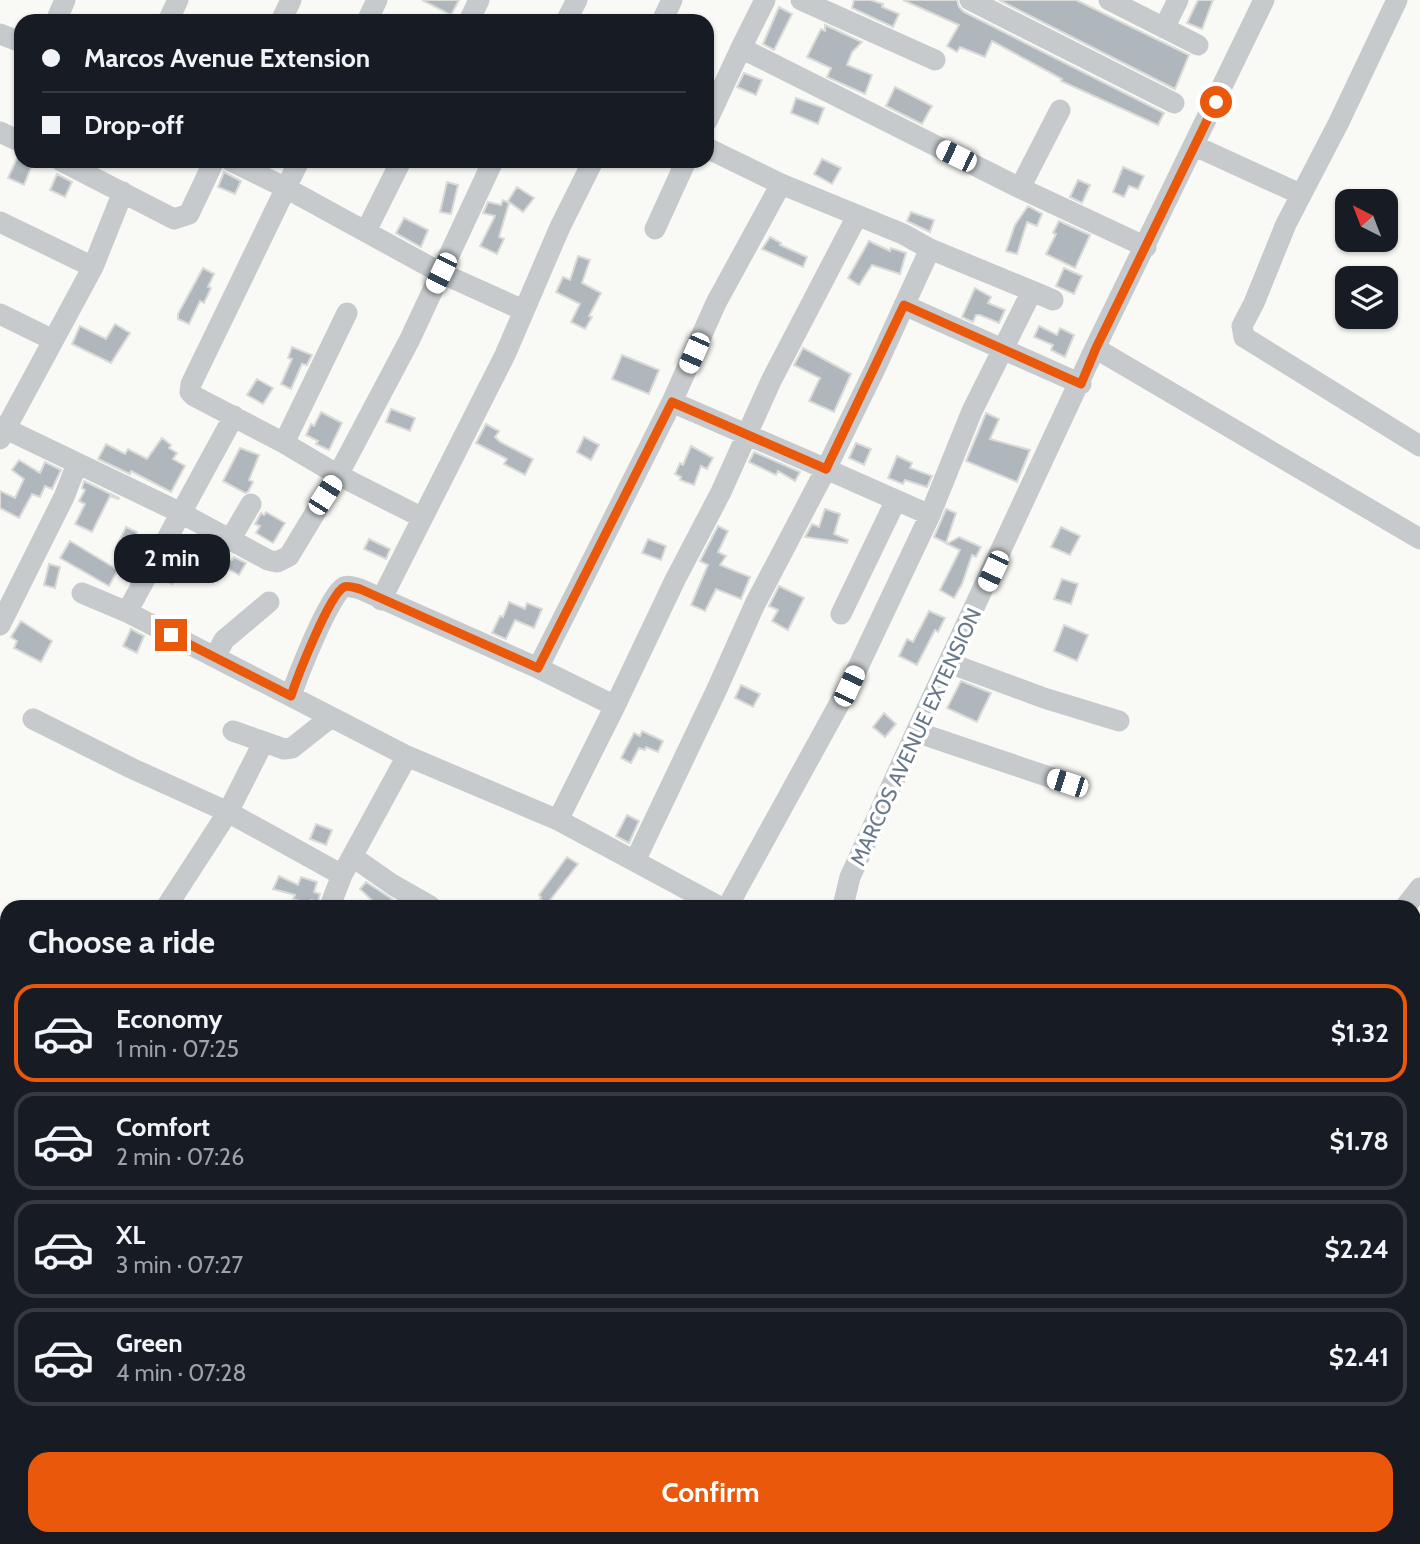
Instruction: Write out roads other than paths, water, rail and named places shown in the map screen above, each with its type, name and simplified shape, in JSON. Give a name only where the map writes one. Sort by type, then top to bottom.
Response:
[{"type":"street","points":[[714,106],[765,0]]},
{"type":"street","points":[[801,0],[935,60]]},
{"type":"street","points":[[970,0],[1174,103]]},
{"type":"street","points":[[1109,0],[1198,46]]},
{"type":"street","points":[[1164,28],[1178,0]]},
{"type":"street","name":"MARCOS AVENUE EXTENSION","points":[[844,900],[850,877],[916,732],[1096,348],[1264,0]]},
{"type":"street","points":[[1397,0],[1320,161],[1300,194],[1241,332],[1254,344],[1420,446]]},
{"type":"street","points":[[741,48],[1020,188],[1146,247]]},
{"type":"street","points":[[1020,188],[1060,110]]},
{"type":"street","points":[[1195,146],[1300,194]]},
{"type":"street","points":[[714,151],[781,184],[1053,300]]},
{"type":"street","points":[[98,169],[123,192],[174,219],[185,217],[211,168]]},
{"type":"street","points":[[245,168],[441,273],[523,310]]},
{"type":"street","points":[[296,168],[190,388],[194,396],[421,517]]},
{"type":"street","points":[[366,231],[398,168]]},
{"type":"street","points":[[123,192],[93,267],[2,431],[181,513],[268,560],[277,562],[289,556],[338,475],[410,338],[490,168]]},
{"type":"street","points":[[381,600],[505,355],[523,310],[590,168]]},
{"type":"street","points":[[655,229],[683,168]]},
{"type":"street","points":[[538,668],[672,402],[716,303],[781,184]]},
{"type":"street","points":[[558,820],[721,492],[771,381],[857,216]]},
{"type":"street","points":[[0,222],[93,267]]},
{"type":"street","points":[[635,861],[718,690],[755,604],[826,469],[930,249]]},
{"type":"street","points":[[731,900],[849,686],[930,515],[972,411],[1032,291]]},
{"type":"street","points":[[904,305],[1081,384]]},
{"type":"street","points":[[284,443],[347,313]]},
{"type":"street","points":[[0,314],[53,340]]},
{"type":"street","points":[[1096,348],[1420,539]]},
{"type":"street","points":[[672,402],[930,515]]},
{"type":"street","points":[[127,612],[234,416]]},
{"type":"street","points":[[0,625],[78,464]]},
{"type":"street","points":[[841,614],[896,500]]},
{"type":"street","points":[[230,540],[251,504]]},
{"type":"street","points":[[291,696],[300,668],[339,592],[348,586],[538,668],[615,706]]},
{"type":"street","points":[[82,593],[127,612],[407,756],[558,820],[707,900]]},
{"type":"street","points":[[215,657],[224,640],[269,602]]},
{"type":"street","points":[[949,663],[1044,698],[1119,721]]},
{"type":"street","points":[[233,731],[284,750],[292,748],[331,717]]},
{"type":"street","points":[[33,719],[131,768],[393,885],[419,900]]},
{"type":"street","points":[[916,732],[1067,783]]},
{"type":"street","points":[[171,900],[228,812],[263,743]]},
{"type":"street","points":[[333,900],[347,866],[407,756]]}]
